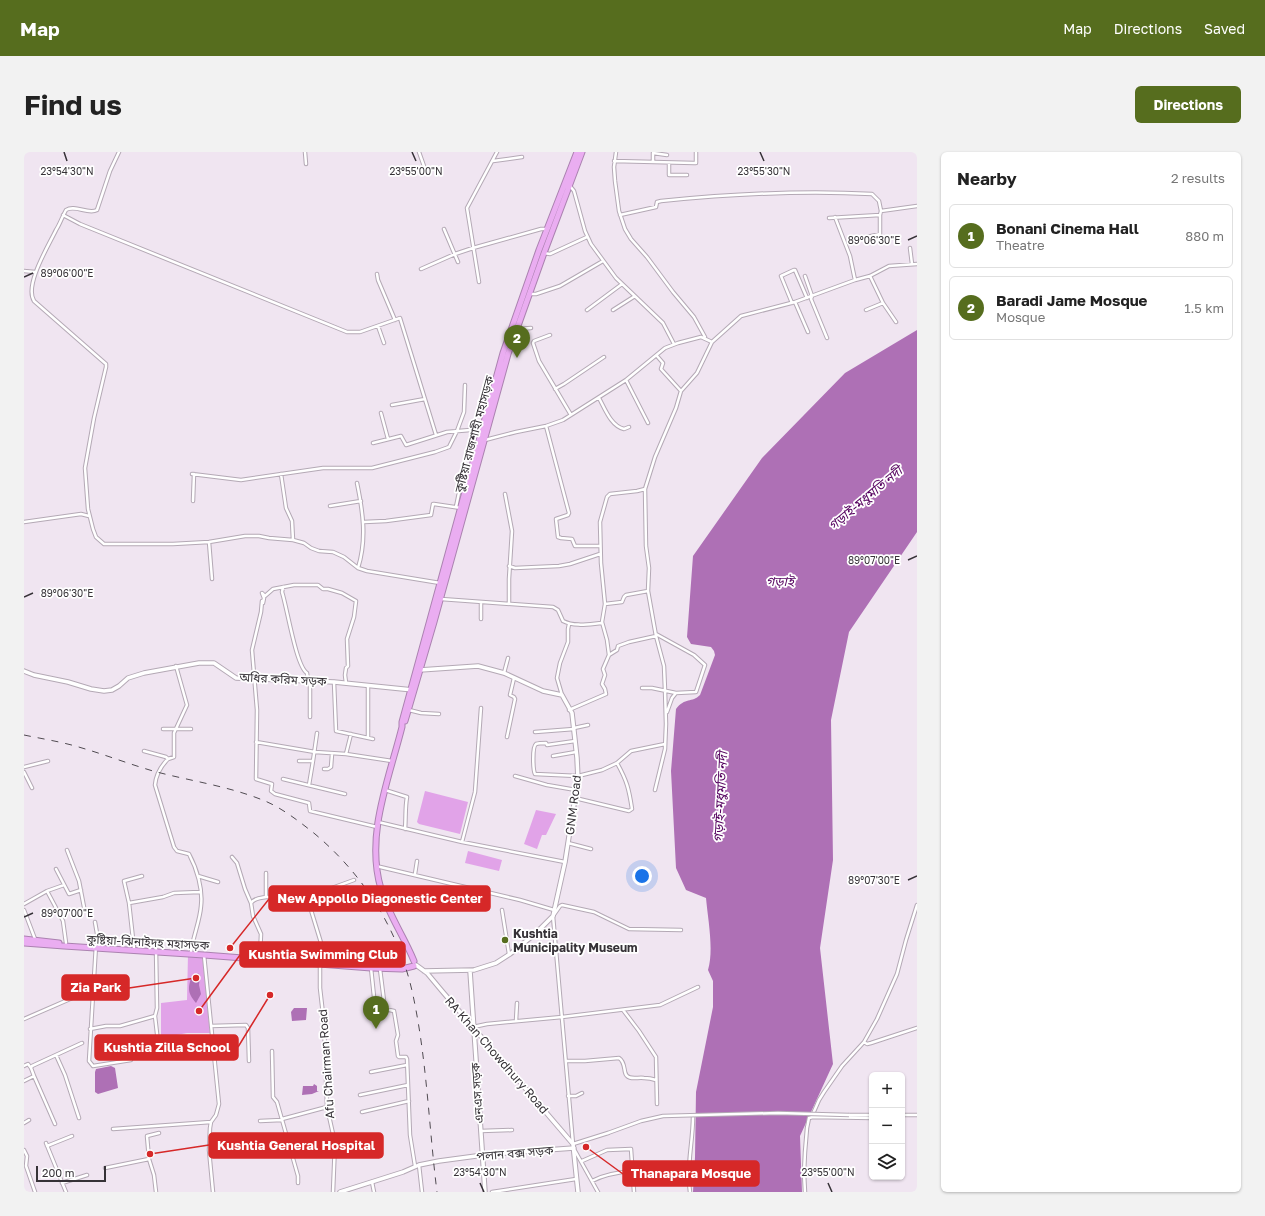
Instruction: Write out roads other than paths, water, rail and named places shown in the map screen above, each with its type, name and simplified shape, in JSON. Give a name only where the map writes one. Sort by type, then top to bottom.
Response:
[{"type":"highway","name":"কুষ্টিয়া রাজশাহী মহাসড়ক","points":[[512,334],[516,329],[544,253],[548,229],[577,152]]},
{"type":"highway","name":"কুষ্টিয়া রাজশাহী মহাসড়ক","points":[[402,727],[405,723],[409,710],[413,690],[440,595],[440,583],[458,526],[458,507],[483,441],[488,415],[512,334],[546,241],[570,186],[582,152]]},
{"type":"highway","name":"কুষ্টিয়া রাজশাহী মহাসড়ক","points":[[414,964],[386,905],[381,888],[376,866],[377,824],[402,722],[420,670],[474,467],[482,428],[488,415]]},
{"type":"highway","name":"কুষ্টিয়া-ঝিনাইদহ মহাসড়ক","points":[[24,939],[35,942],[134,948],[156,951]]},
{"type":"highway","name":"কুষ্টিয়া-ঝিনাইদহ মহাসড়ক","points":[[24,943],[66,943],[204,954]]},
{"type":"highway","name":"কুষ্টিয়া-ঝিনাইদহ মহাসড়ক","points":[[182,952],[388,967]]},
{"type":"highway","name":"কুষ্টিয়া-ঝিনাইদহ মহাসড়ক","points":[[236,956],[260,956],[321,962]]},
{"type":"highway","name":"কুষ্টিয়া-ঝিনাইদহ মহাসড়ক","points":[[358,965],[371,968],[380,968],[414,964]]},
{"type":"street","points":[[119,152],[110,171],[98,210],[92,212],[68,208],[44,252],[35,272],[31,286],[32,297],[106,364],[85,468],[88,509],[96,537],[104,544],[173,544],[209,542],[245,536],[294,540],[304,543],[319,551],[338,553],[358,568],[367,571],[440,583]]},
{"type":"street","points":[[305,152],[306,164]]},
{"type":"street","points":[[419,152],[425,169]]},
{"type":"street","points":[[479,282],[467,208],[497,152]]},
{"type":"street","points":[[616,152],[614,161],[615,181],[620,214],[625,229],[631,240],[647,257],[694,317],[705,338]]},
{"type":"street","points":[[614,161],[695,163],[696,152]]},
{"type":"street","points":[[653,162],[653,153],[667,155]]},
{"type":"street","points":[[492,161],[522,157]]},
{"type":"street","points":[[669,163],[669,175],[687,175]]},
{"type":"street","points":[[570,186],[574,191],[587,237],[622,284],[662,323],[669,332],[674,344]]},
{"type":"street","points":[[620,214],[656,207],[657,202],[661,201],[737,194],[802,192],[872,194],[879,201],[881,211],[880,234],[863,238]]},
{"type":"street","points":[[881,211],[917,206]]},
{"type":"street","points":[[63,215],[80,224],[347,332],[360,332],[399,318],[401,320],[436,435]]},
{"type":"street","points":[[829,218],[880,215]]},
{"type":"street","points":[[835,217],[850,256],[855,280]]},
{"type":"street","points":[[444,229],[458,262]]},
{"type":"street","points":[[421,269],[455,254],[474,248],[542,229],[548,229]]},
{"type":"street","points":[[544,253],[550,254],[587,237]]},
{"type":"street","points":[[910,248],[912,264]]},
{"type":"street","points":[[529,294],[536,294],[560,286],[604,261]]},
{"type":"street","points":[[655,790],[665,744],[666,714],[664,666],[656,635],[648,591],[649,568],[646,546],[644,489],[655,457],[676,408],[681,391],[700,368],[712,342],[741,316],[807,298],[870,276],[889,266],[917,264]]},
{"type":"street","points":[[792,303],[781,276],[794,270],[807,298]]},
{"type":"street","points":[[24,271],[35,272]]},
{"type":"street","points":[[377,274],[395,320]]},
{"type":"street","points":[[805,276],[827,338]]},
{"type":"street","points":[[870,276],[883,303],[896,322]]},
{"type":"street","points":[[587,310],[622,284]]},
{"type":"street","points":[[613,310],[635,296]]},
{"type":"street","points":[[795,302],[808,332]]},
{"type":"street","points":[[866,310],[883,303]]},
{"type":"street","points":[[378,326],[384,343]]},
{"type":"street","points":[[516,329],[531,328]]},
{"type":"street","points":[[550,335],[534,341],[533,343],[539,361],[571,415]]},
{"type":"street","points":[[483,441],[546,426],[563,420],[626,380],[665,348],[674,344],[698,338],[705,338],[712,342]]},
{"type":"street","points":[[657,356],[663,363],[661,368],[681,391]]},
{"type":"street","points":[[555,389],[604,357]]},
{"type":"street","points":[[626,380],[648,423]]},
{"type":"street","points":[[193,501],[193,474],[241,480],[323,468],[378,468],[447,448],[458,431],[464,412],[465,384]]},
{"type":"street","points":[[392,405],[425,398]]},
{"type":"street","points":[[599,398],[610,418],[617,426],[624,429],[629,427]]},
{"type":"street","points":[[381,413],[388,439]]},
{"type":"street","points":[[546,426],[569,513],[568,515],[556,519],[558,537],[572,539],[575,546],[600,546]]},
{"type":"street","points":[[373,443],[401,436],[406,445],[436,435],[482,428]]},
{"type":"street","points":[[281,474],[286,508],[292,521],[294,540]]},
{"type":"street","points":[[357,483],[364,522],[363,547],[358,568]]},
{"type":"street","points":[[364,522],[386,521],[431,515],[432,506],[434,504],[458,507],[461,483]]},
{"type":"street","points":[[569,710],[606,694],[606,689],[602,684],[605,675],[603,669],[609,655],[602,622],[605,604],[600,554],[600,522],[607,497],[610,494],[644,489]]},
{"type":"street","points":[[506,494],[512,531],[509,566],[509,604]]},
{"type":"street","points":[[330,506],[361,501]]},
{"type":"street","points":[[24,522],[81,514],[90,516]]},
{"type":"street","points":[[209,542],[212,579]]},
{"type":"street","points":[[509,566],[515,568],[559,566],[600,554]]},
{"type":"street","points":[[346,683],[345,675],[346,668],[348,666],[348,639],[354,617],[356,601],[342,593],[328,588],[323,589],[318,585],[294,585],[273,589],[265,596],[262,593],[264,598],[252,650],[257,710],[256,779],[272,784],[272,793],[310,803],[310,811],[565,862]]},
{"type":"street","points":[[283,588],[282,592],[296,650],[304,670],[308,673],[310,717]]},
{"type":"street","points":[[605,604],[622,602],[624,596],[626,595],[648,591]]},
{"type":"street","points":[[440,595],[481,602],[556,608],[563,621],[569,624],[586,625],[602,622]]},
{"type":"street","points":[[481,602],[481,619]]},
{"type":"street","points":[[420,670],[478,666],[504,673],[543,691],[562,695],[557,678],[560,663],[568,642],[569,624]]},
{"type":"street","points":[[609,655],[617,650],[618,646],[656,635],[694,655],[705,665],[696,692],[676,693],[665,690],[642,688]]},
{"type":"street","points":[[504,673],[508,658]]},
{"type":"street","name":"অধির করিম সড়ক","points":[[24,671],[34,675],[68,682],[91,690],[104,691],[112,690],[128,678],[144,673],[176,666],[214,663],[236,678],[334,682],[413,690]]},
{"type":"street","points":[[176,666],[187,705],[174,733],[174,757],[168,759],[160,769],[155,785],[174,847],[177,851],[189,854],[197,876],[201,906],[193,937],[191,952]]},
{"type":"street","points":[[507,736],[515,699],[514,697],[510,696],[514,678]]},
{"type":"street","points":[[334,682],[335,730],[373,739]]},
{"type":"street","points":[[368,685],[368,738]]},
{"type":"street","points":[[666,714],[672,698],[676,693]]},
{"type":"street","name":"GNM Road","points":[[553,916],[565,862],[578,776],[572,713],[562,695]]},
{"type":"street","points":[[462,842],[475,792],[481,708]]},
{"type":"street","points":[[409,710],[421,713],[439,714]]},
{"type":"street","points":[[535,732],[588,725]]},
{"type":"street","points":[[163,729],[191,730]]},
{"type":"street","points":[[308,785],[315,752],[317,733]]},
{"type":"street","points":[[346,754],[351,734]]},
{"type":"street","points":[[575,741],[547,745],[546,743],[537,744],[534,746],[534,770],[536,774],[578,776],[602,770],[617,762],[631,751],[665,744]]},
{"type":"street","points":[[256,742],[315,752],[346,754],[393,761]]},
{"type":"street","points":[[144,751],[166,756],[168,759]]},
{"type":"street","points":[[553,756],[576,752]]},
{"type":"street","points":[[324,769],[331,768],[332,754]]},
{"type":"street","points":[[24,767],[48,761]]},
{"type":"street","points":[[299,761],[313,761]]},
{"type":"street","points":[[575,798],[629,811],[632,809],[630,788],[617,762]]},
{"type":"street","points":[[24,772],[32,788]]},
{"type":"street","points":[[515,776],[547,784],[573,788],[576,790]]},
{"type":"street","points":[[283,779],[345,794]]},
{"type":"street","points":[[385,790],[407,797],[405,806],[405,829]]},
{"type":"street","points":[[568,843],[592,849]]},
{"type":"street","points":[[67,850],[79,881],[84,907]]},
{"type":"street","points":[[232,857],[237,863],[251,903],[253,916],[261,934],[260,956]]},
{"type":"street","points":[[416,874],[417,861]]},
{"type":"street","points":[[376,866],[416,874],[554,910]]},
{"type":"street","points":[[56,868],[69,894],[81,890]]},
{"type":"street","points":[[266,873],[266,897]]},
{"type":"street","points":[[134,948],[129,903],[124,881],[142,876]]},
{"type":"street","points":[[197,876],[218,882]]},
{"type":"street","points":[[251,903],[255,900],[266,897],[308,897],[354,880]]},
{"type":"street","points":[[24,904],[47,891],[64,884]]},
{"type":"street","points":[[47,891],[63,920],[66,943]]},
{"type":"street","points":[[129,903],[163,897],[174,893],[200,892]]},
{"type":"street","name":"Afu Chairman Road","points":[[308,897],[322,946],[320,988],[325,1044],[327,1107],[335,1143],[333,1192]]},
{"type":"street","points":[[424,971],[470,970],[496,963],[535,934],[562,905],[594,912],[629,929],[681,930]]},
{"type":"street","points":[[813,1117],[813,1111],[824,1092],[842,1066],[864,1042],[888,996],[892,982],[897,974],[917,905]]},
{"type":"street","points":[[24,910],[35,942]]},
{"type":"street","points":[[502,910],[510,954]]},
{"type":"street","points":[[553,916],[568,1096],[578,1192]]},
{"type":"street","points":[[95,922],[97,946],[90,1028],[90,1064],[93,1066],[131,1060]]},
{"type":"street","points":[[156,951],[157,1008],[155,1016],[157,1040],[162,1045],[173,1045],[194,1040],[213,1044]]},
{"type":"street","points":[[204,954],[219,1104],[216,1115],[211,1122],[209,1150],[213,1192]]},
{"type":"street","name":"RA Khan Chowdhury Road","points":[[414,964],[424,971],[574,1146]]},
{"type":"street","points":[[371,968],[376,1016]]},
{"type":"street","points":[[380,968],[385,1009],[394,1011],[398,1035],[396,1041],[398,1056],[407,1058],[410,1135],[422,1192]]},
{"type":"street","name":"এনএস সড়ক","points":[[470,970],[485,1192]]},
{"type":"street","points":[[473,1027],[486,1024],[562,1017],[660,1005],[698,987]]},
{"type":"street","points":[[24,1019],[93,989]]},
{"type":"street","points":[[516,1021],[517,1003]]},
{"type":"street","points":[[623,1009],[656,1057],[657,1104]]},
{"type":"street","points":[[90,1028],[120,1026],[155,1016]]},
{"type":"street","points":[[211,1026],[246,1024],[248,1028],[249,1061]]},
{"type":"street","points":[[864,1042],[867,1044],[871,1043],[917,1028]]},
{"type":"street","points":[[31,1068],[82,1044]]},
{"type":"street","points":[[272,1050],[273,1097],[277,1102],[282,1119],[298,1176],[298,1183]]},
{"type":"street","points":[[56,1055],[73,1097],[79,1118]]},
{"type":"street","points":[[566,1061],[619,1058],[622,1060],[627,1077],[643,1077],[656,1080]]},
{"type":"street","points":[[24,1066],[28,1064],[31,1068],[55,1124]]},
{"type":"street","points":[[371,1072],[407,1065]]},
{"type":"street","points":[[24,1081],[34,1076]]},
{"type":"street","points":[[360,1095],[408,1085]]},
{"type":"street","points":[[568,1096],[576,1096],[582,1093]]},
{"type":"street","points":[[362,1112],[409,1101]]},
{"type":"street","points":[[260,1121],[282,1119],[327,1107]]},
{"type":"street","points":[[574,1146],[641,1121],[663,1116],[778,1113],[869,1115]]},
{"type":"street","points":[[905,1115],[917,1115]]},
{"type":"street","points":[[690,1192],[688,1168],[691,1152],[693,1117]]},
{"type":"street","points":[[805,1192],[804,1172],[809,1118],[869,1118]]},
{"type":"street","points":[[24,1123],[29,1120]]},
{"type":"street","points":[[113,1129],[211,1122]]},
{"type":"street","points":[[480,1131],[512,1130]]},
{"type":"street","points":[[156,1192],[154,1175],[149,1159],[147,1136],[159,1133]]},
{"type":"street","points":[[66,1192],[47,1145],[72,1136]]},
{"type":"street","points":[[574,1146],[598,1192]]},
{"type":"street","name":"পলান বক্স সড়ক","points":[[340,1192],[403,1172],[417,1166],[482,1155],[574,1146]]},
{"type":"street","points":[[582,1161],[607,1150],[630,1148],[632,1150],[634,1192]]},
{"type":"street","points":[[24,1150],[27,1156],[26,1168],[35,1192]]},
{"type":"street","points":[[104,1168],[149,1159]]},
{"type":"street","points":[[592,1181],[605,1176],[633,1171]]},
{"type":"street","points":[[62,1183],[87,1175]]},
{"type":"street","points":[[492,1192],[576,1179]]},
{"type":"street","points":[[372,1182],[374,1192]]},
{"type":"water","name":"গড়াই","points":[[917,330],[917,532],[849,632],[831,720],[833,860],[820,948],[833,1064],[800,1136],[802,1192],[693,1192],[696,1092],[713,1007],[713,981],[708,970],[711,944],[706,898],[686,890],[676,868],[671,771],[676,709],[685,701],[694,699],[700,695],[715,655],[711,647],[691,644],[687,637],[693,556],[762,458],[845,373]]},
{"type":"water","points":[[198,973],[200,976],[199,985],[201,994],[196,1003],[190,995],[189,986],[191,978]]},
{"type":"water","points":[[294,1008],[307,1008],[306,1020],[292,1021],[291,1012]]},
{"type":"water","points":[[111,1066],[115,1068],[118,1088],[98,1094],[95,1092],[96,1069]]},
{"type":"water","points":[[314,1084],[317,1086],[317,1091],[319,1091],[312,1094],[302,1095],[303,1086],[313,1086]]},
{"type":"railway","points":[[24,735],[75,746],[153,771],[238,791],[265,801],[284,811],[315,834],[350,869],[379,908],[400,952],[408,976],[414,1000],[422,1048],[437,1192]]},
{"type":"place","name":"Baradi Jame Mosque","points":[[517,358]]},
{"type":"place","name":"Kushtia Municipality Museum","points":[[505,940]]},
{"type":"place","name":"New Appollo Diagonestic Center","points":[[230,948]]},
{"type":"place","name":"Zia Park","points":[[196,978]]},
{"type":"place","name":"Kushtia Zilla School","points":[[270,995]]},
{"type":"place","name":"Kushtia Swimming Club","points":[[199,1011]]},
{"type":"place","name":"Bonani Cinema Hall","points":[[376,1029]]},
{"type":"place","name":"Thanapara Mosque","points":[[586,1147]]},
{"type":"place","name":"Kushtia General Hospital","points":[[150,1154]]},
{"type":"water label","name":"গড়াই-মধুমতি নদী","points":[[865,498]]},
{"type":"water label","name":"গড়াই-মধুমতি নদী","points":[[720,797]]}]
